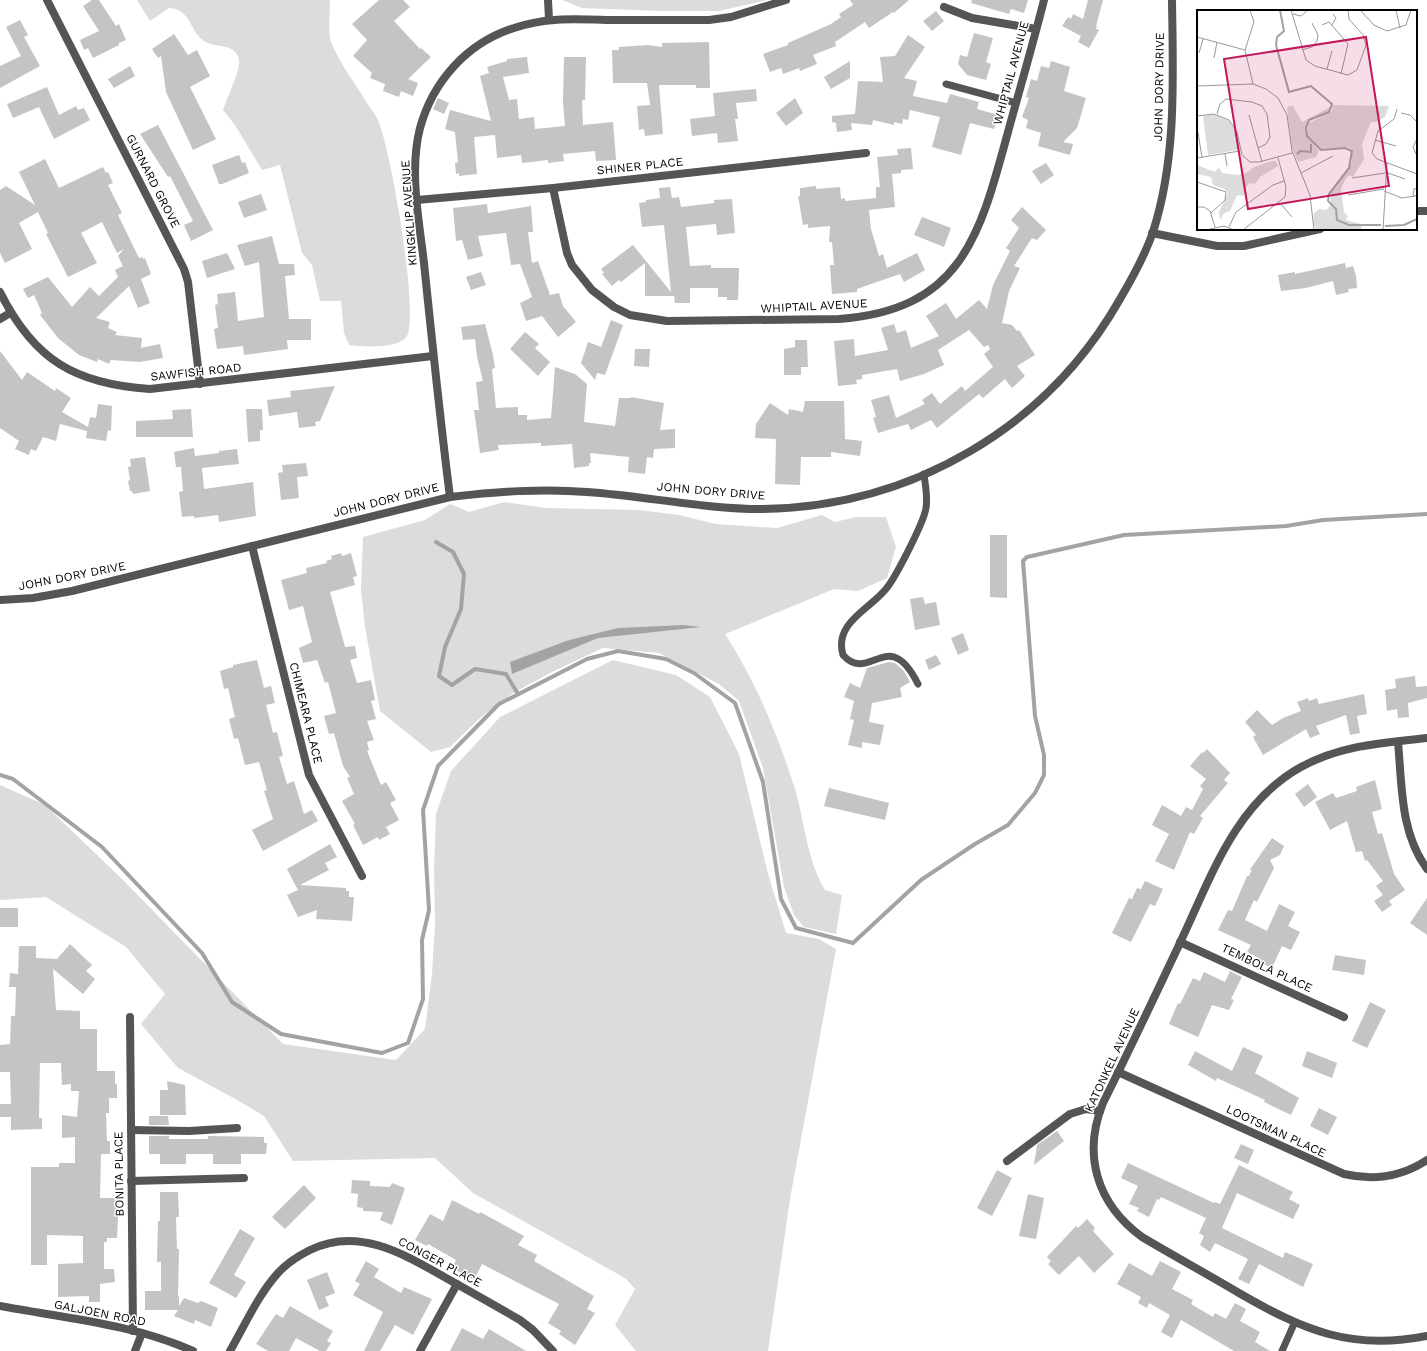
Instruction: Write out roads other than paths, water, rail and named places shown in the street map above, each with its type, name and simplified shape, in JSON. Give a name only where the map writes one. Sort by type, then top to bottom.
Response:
[{"type":"street","name":"GURNARD GROVE","points":[[47,0],[184,269],[188,282],[200,384]]},
{"type":"street","points":[[548,0],[549,19]]},
{"type":"street","name":"KINGKLIP AVENUE","points":[[450,498],[433,356],[418,200],[417,148],[420,128],[437,90],[448,73],[459,60],[483,41],[513,28],[549,19],[709,20],[731,17],[786,0]]},
{"type":"street","name":"WHIPTAIL AVENUE","points":[[553,188],[567,253],[572,265],[592,290],[614,307],[630,315],[646,319],[674,321],[831,320],[867,317],[911,303],[932,290],[949,276],[975,237],[990,198],[1044,0]]},
{"type":"street","name":"JOHN DORY DRIVE","points":[[0,600],[32,598],[72,591],[450,498],[502,491],[549,490],[600,493],[728,507],[786,508],[851,499],[880,491],[954,461],[1011,424],[1050,392],[1071,370],[1109,319],[1132,277],[1152,233],[1164,186],[1172,124],[1172,0]]},
{"type":"street","points":[[944,7],[972,18],[1036,29]]},
{"type":"street","name":"SHINER PLACE","points":[[418,200],[553,188],[866,153]]},
{"type":"street","points":[[1152,233],[1217,246],[1244,246],[1316,230]]},
{"type":"street","name":"SAWFISH ROAD","points":[[0,292],[10,313],[28,337],[42,351],[59,363],[92,380],[111,385],[150,389],[433,356]]},
{"type":"street","points":[[0,319],[10,313]]},
{"type":"street","name":"CHIMEARA PLACE","points":[[252,546],[309,775],[362,876]]},
{"type":"street","name":"KATONKEL AVENUE","points":[[1427,738],[1372,744],[1342,750],[1300,767],[1278,783],[1242,819],[1229,839],[1100,1110],[1094,1134],[1094,1166],[1106,1198],[1128,1227],[1142,1237],[1294,1324],[1329,1338],[1361,1344],[1397,1343],[1427,1336]]},
{"type":"street","points":[[1398,742],[1407,827],[1419,858],[1427,869]]},
{"type":"street","name":"TEMBOLA PLACE","points":[[1180,942],[1344,1017]]},
{"type":"street","name":"BONITA PLACE","points":[[130,1017],[133,1331]]},
{"type":"street","name":"LOOTSMAN PLACE","points":[[1118,1072],[1344,1174],[1361,1178],[1388,1177],[1414,1168],[1427,1160]]},
{"type":"street","points":[[1007,1161],[1070,1114],[1082,1109],[1100,1110]]},
{"type":"street","points":[[131,1130],[189,1131],[237,1128]]},
{"type":"street","points":[[131,1181],[244,1178]]},
{"type":"street","name":"CONGER PLACE","points":[[230,1351],[271,1281],[278,1273],[298,1256],[318,1246],[336,1242],[355,1241],[373,1243],[402,1254],[457,1284],[520,1320],[533,1330],[553,1351]]},
{"type":"street","points":[[420,1351],[457,1284]]},
{"type":"street","name":"GALJOEN ROAD","points":[[0,1306],[142,1333],[168,1340],[193,1351]]},
{"type":"street","points":[[135,1351],[142,1333]]},
{"type":"lane","points":[[946,84],[1016,103]]},
{"type":"lane","points":[[918,684],[908,666],[899,658],[886,656],[861,664],[854,664],[843,655],[841,643],[845,629],[888,586],[916,531],[926,508],[924,474]]},
{"type":"lane","points":[[1282,1351],[1294,1324]]},
{"type":"waterway","points":[[0,775],[13,779],[102,847],[202,953],[232,1002],[281,1034],[382,1053],[408,1043],[423,999],[422,940],[429,910],[423,810],[438,766],[499,704],[587,659],[618,651],[666,659],[694,673],[735,703],[763,782],[781,899],[796,928],[853,943],[921,880],[975,844],[1008,825],[1035,793],[1044,775],[1044,755],[1035,716],[1023,561],[1027,557],[1124,535],[1286,526],[1323,520],[1427,514]]},
{"type":"waterway","points":[[436,542],[453,552],[464,574],[461,609],[445,647],[439,676],[452,685],[475,669],[506,674],[518,694]]}]
